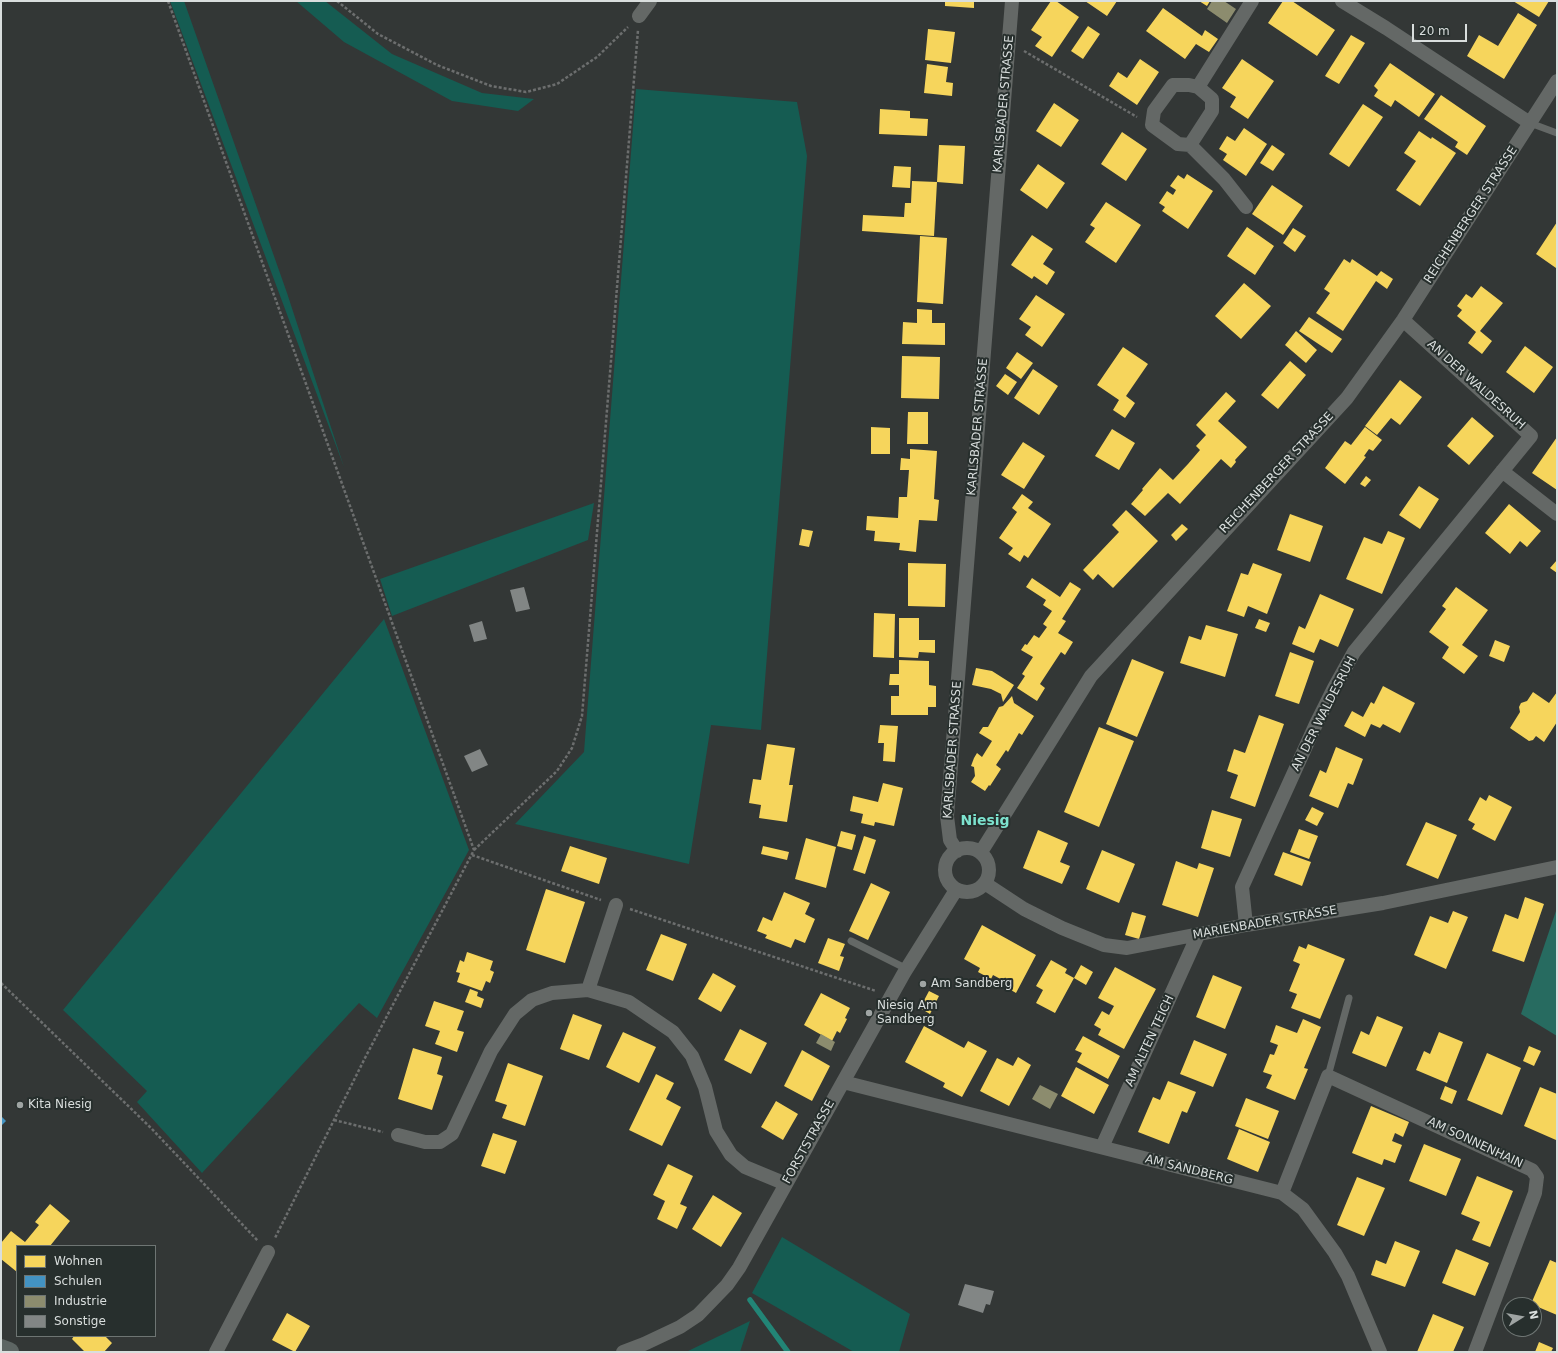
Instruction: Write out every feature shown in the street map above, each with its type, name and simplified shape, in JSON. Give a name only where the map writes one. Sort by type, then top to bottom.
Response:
[{"type":"main road","points":[[1,1349],[9,1352]]},
{"type":"street","points":[[639,16],[650,1]]},
{"type":"street","name":"KARLSBADER STRASSE","points":[[957,851],[950,840],[947,816],[1012,1]]},
{"type":"street","points":[[1198,87],[1252,1]]},
{"type":"street","points":[[1342,1],[1386,28],[1530,123]]},
{"type":"street","name":"REICHENBERGER STRASSE","points":[[981,852],[1091,676],[1347,398],[1404,320],[1557,81]]},
{"type":"street","points":[[1190,145],[1212,111],[1212,99],[1198,87],[1189,85],[1173,85],[1154,112],[1152,125],[1178,144],[1190,145],[1224,179],[1246,207]]},
{"type":"street","name":"AN DER WALDESRUH","points":[[1246,925],[1242,887],[1334,688],[1354,652],[1531,436],[1404,320]]},
{"type":"street","points":[[1502,472],[1557,514]]},
{"type":"street","points":[[965,848],[981,852],[987,859],[990,867],[986,884],[980,890],[972,893],[956,890],[951,886],[945,873],[947,860],[957,851],[965,848]]},
{"type":"street","name":"MARIENBADER STRASSE","points":[[986,884],[1024,909],[1062,928],[1104,945],[1127,948],[1246,925],[1384,903],[1557,867]]},
{"type":"street","name":"FORSTSTRASSE","points":[[623,1352],[680,1327],[698,1315],[728,1285],[908,968],[956,890]]},
{"type":"street","points":[[588,990],[616,905]]},
{"type":"street","name":"AM ALTEN TEICH","points":[[1102,1147],[1198,935]]},
{"type":"street","points":[[398,1135],[426,1142],[440,1142],[452,1134],[491,1051],[515,1014],[532,1000],[552,993],[588,990],[629,1002],[673,1032],[692,1056],[705,1087],[716,1131],[731,1155],[745,1167],[786,1184]]},
{"type":"street","points":[[1282,1193],[1328,1076]]},
{"type":"street","name":"AM SONNENHAIN","points":[[1328,1076],[1523,1165],[1532,1170],[1537,1177],[1535,1193],[1475,1352]]},
{"type":"street","name":"AM SANDBERG","points":[[843,1082],[1282,1193],[1303,1209],[1336,1253],[1348,1276],[1380,1352]]},
{"type":"street","points":[[216,1352],[268,1252]]},
{"type":"lane","points":[[1530,123],[1557,133]]},
{"type":"lane","points":[[850,941],[908,968]]},
{"type":"lane","points":[[1328,1076],[1349,998]]},
{"type":"path","points":[[168,1],[474,850]]},
{"type":"path","points":[[337,1],[378,34],[437,65],[491,86],[526,92],[557,84],[597,57],[639,16]]},
{"type":"path","points":[[1,983],[150,1128],[268,1252],[334,1120],[474,850],[557,772],[572,748],[582,716],[639,16]]},
{"type":"path","points":[[1009,42],[1152,125]]},
{"type":"path","points":[[472,855],[616,905],[892,996]]},
{"type":"path","points":[[334,1120],[398,1135]]},
{"type":"green space","points":[[170,1],[184,1],[287,293],[344,467]]},
{"type":"green space","points":[[296,1],[325,1],[392,54],[482,93],[534,99],[518,111],[452,101],[344,42]]},
{"type":"green space","points":[[636,89],[797,102],[807,156],[761,730],[711,725],[689,864],[515,824],[584,752]]},
{"type":"green space","points":[[594,503],[588,540],[392,616],[380,579]]},
{"type":"green space","points":[[384,619],[469,850],[377,1018],[359,1003],[202,1173],[137,1102],[147,1091],[63,1010]]},
{"type":"green space","points":[[1557,908],[1557,1036],[1521,1014]]},
{"type":"green space","points":[[782,1237],[910,1314],[899,1352],[854,1352],[752,1293]]},
{"type":"green space","points":[[750,1321],[740,1352],[686,1352]]},
{"type":"building: Wohnen","points":[[945,1],[974,1],[974,8],[945,6]]},
{"type":"building: Wohnen","points":[[1051,1],[1056,1],[1079,17],[1052,57],[1035,46],[1042,37],[1031,30]]},
{"type":"building: Wohnen","points":[[1085,1],[1117,1],[1107,16]]},
{"type":"building: Wohnen","points":[[1199,1],[1210,1],[1207,6]]},
{"type":"building: Wohnen","points":[[1283,1],[1292,1],[1335,30],[1317,56],[1268,23]]},
{"type":"building: Wohnen","points":[[1513,1],[1549,1],[1539,17]]},
{"type":"building: Wohnen","points":[[1163,8],[1202,36],[1205,30],[1218,39],[1209,52],[1196,44],[1185,59],[1146,31]]},
{"type":"building: Wohnen","points":[[1518,13],[1537,25],[1504,79],[1467,56],[1479,35],[1498,46]]},
{"type":"building: Wohnen","points":[[1088,26],[1100,34],[1083,59],[1071,51]]},
{"type":"building: Wohnen","points":[[928,29],[955,32],[951,63],[925,60]]},
{"type":"building: Wohnen","points":[[1351,35],[1365,43],[1339,84],[1325,76]]},
{"type":"building: Wohnen","points":[[1140,59],[1159,72],[1137,105],[1109,86],[1118,72],[1127,78]]},
{"type":"building: Wohnen","points":[[1242,59],[1274,81],[1248,119],[1230,107],[1236,97],[1222,88]]},
{"type":"building: Wohnen","points":[[1390,63],[1435,94],[1419,117],[1395,100],[1391,107],[1374,96],[1378,90],[1374,86]]},
{"type":"building: Wohnen","points":[[927,64],[948,67],[946,82],[953,83],[952,96],[924,93]]},
{"type":"building: Wohnen","points":[[1441,95],[1486,126],[1467,155],[1455,147],[1458,142],[1424,119]]},
{"type":"building: Wohnen","points":[[1054,103],[1079,120],[1061,147],[1036,131]]},
{"type":"building: Wohnen","points":[[1363,104],[1383,117],[1349,167],[1329,154]]},
{"type":"building: Wohnen","points":[[880,109],[910,111],[910,118],[928,119],[927,136],[879,134]]},
{"type":"building: Wohnen","points":[[1244,128],[1267,144],[1246,176],[1223,160],[1227,154],[1219,149],[1227,136],[1235,141]]},
{"type":"building: Wohnen","points":[[1419,131],[1431,139],[1432,137],[1456,153],[1420,206],[1396,190],[1416,161],[1404,153]]},
{"type":"building: Wohnen","points":[[1122,132],[1147,149],[1126,181],[1101,164]]},
{"type":"building: Wohnen","points":[[939,145],[965,146],[963,184],[937,182]]},
{"type":"building: Wohnen","points":[[1272,145],[1285,154],[1273,171],[1260,163]]},
{"type":"building: Wohnen","points":[[1038,164],[1065,183],[1047,209],[1020,190]]},
{"type":"building: Wohnen","points":[[894,166],[911,167],[910,188],[892,187]]},
{"type":"building: Wohnen","points":[[1187,174],[1213,191],[1188,229],[1162,211],[1165,207],[1159,203],[1167,191],[1173,195],[1176,190],[1170,186],[1178,175],[1184,179]]},
{"type":"building: Wohnen","points":[[912,181],[937,182],[934,236],[862,231],[863,215],[904,217],[905,203],[911,203]]},
{"type":"building: Wohnen","points":[[1272,185],[1303,206],[1283,235],[1252,214]]},
{"type":"building: Wohnen","points":[[1106,202],[1141,225],[1116,263],[1085,242],[1095,228],[1090,225]]},
{"type":"building: Wohnen","points":[[1557,222],[1557,267],[1556,268],[1536,254]]},
{"type":"building: Wohnen","points":[[1247,227],[1274,246],[1255,275],[1227,256]]},
{"type":"building: Wohnen","points":[[1293,228],[1306,236],[1295,252],[1283,243]]},
{"type":"building: Wohnen","points":[[1032,235],[1053,249],[1043,264],[1055,272],[1047,285],[1034,276],[1032,279],[1011,265]]},
{"type":"building: Wohnen","points":[[920,236],[947,238],[943,304],[917,302]]},
{"type":"building: Wohnen","points":[[1344,259],[1350,263],[1352,259],[1377,276],[1381,271],[1393,279],[1387,289],[1376,281],[1343,331],[1316,313],[1330,293],[1324,289]]},
{"type":"building: Wohnen","points":[[1244,283],[1271,306],[1241,339],[1215,316]]},
{"type":"building: Wohnen","points":[[1481,286],[1503,303],[1480,331],[1492,341],[1482,354],[1468,343],[1476,332],[1457,316],[1462,310],[1457,306],[1466,294],[1472,298]]},
{"type":"building: Wohnen","points":[[1036,295],[1065,314],[1042,347],[1025,335],[1031,327],[1019,319]]},
{"type":"building: Wohnen","points":[[917,309],[932,310],[932,323],[945,323],[945,345],[902,344],[903,322],[917,323]]},
{"type":"building: Wohnen","points":[[1309,317],[1342,339],[1332,353],[1299,331]]},
{"type":"building: Wohnen","points":[[1296,331],[1317,350],[1306,363],[1285,345]]},
{"type":"building: Wohnen","points":[[1525,346],[1553,367],[1534,393],[1506,372]]},
{"type":"building: Wohnen","points":[[1123,347],[1148,364],[1126,396],[1135,403],[1125,418],[1113,410],[1119,400],[1097,385]]},
{"type":"building: Wohnen","points":[[1017,352],[1033,363],[1021,379],[1006,368]]},
{"type":"building: Wohnen","points":[[902,356],[940,357],[939,399],[901,398]]},
{"type":"building: Wohnen","points":[[1290,361],[1306,375],[1278,409],[1261,395]]},
{"type":"building: Wohnen","points":[[1033,369],[1058,386],[1039,415],[1014,398]]},
{"type":"building: Wohnen","points":[[1005,374],[1017,382],[1008,395],[996,386]]},
{"type":"building: Wohnen","points":[[1400,380],[1422,397],[1400,425],[1391,418],[1377,435],[1365,426]]},
{"type":"building: Wohnen","points":[[1226,392],[1236,401],[1218,421],[1247,447],[1235,460],[1236,462],[1231,468],[1221,459],[1180,504],[1168,493],[1145,516],[1131,504],[1160,468],[1173,480],[1200,450],[1196,446],[1206,435],[1196,425]]},
{"type":"building: Wohnen","points":[[908,412],[928,412],[928,444],[907,444]]},
{"type":"building: Wohnen","points":[[1472,417],[1494,436],[1469,465],[1447,446]]},
{"type":"building: Wohnen","points":[[871,427],[890,428],[890,454],[871,454]]},
{"type":"building: Wohnen","points":[[1365,427],[1382,440],[1373,451],[1369,449],[1364,456],[1366,457],[1345,484],[1325,468],[1345,441],[1351,445]]},
{"type":"building: Wohnen","points":[[1112,429],[1135,443],[1119,470],[1095,456]]},
{"type":"building: Wohnen","points":[[1557,437],[1557,490],[1532,473]]},
{"type":"building: Wohnen","points":[[1023,442],[1045,456],[1024,489],[1001,475]]},
{"type":"building: Wohnen","points":[[910,449],[937,451],[934,499],[939,500],[937,521],[919,520],[916,552],[899,550],[900,543],[874,541],[875,531],[866,530],[867,516],[898,518],[899,497],[907,497],[909,470],[900,470],[901,458],[910,459]]},
{"type":"building: Wohnen","points":[[1366,476],[1371,480],[1365,487],[1360,484]]},
{"type":"building: Wohnen","points":[[1419,486],[1439,499],[1420,529],[1399,515]]},
{"type":"building: Wohnen","points":[[1022,494],[1033,502],[1028,508],[1051,524],[1028,558],[1024,555],[1020,562],[1008,554],[1013,548],[999,538],[1017,512],[1012,508]]},
{"type":"building: Wohnen","points":[[1509,504],[1541,531],[1527,547],[1520,541],[1510,554],[1485,533]]},
{"type":"building: Wohnen","points":[[1126,510],[1158,541],[1113,588],[1098,574],[1093,580],[1083,570],[1119,532],[1112,525]]},
{"type":"building: Wohnen","points":[[1290,514],[1323,526],[1310,562],[1277,550]]},
{"type":"building: Wohnen","points":[[1182,524],[1188,529],[1176,541],[1171,535]]},
{"type":"building: Wohnen","points":[[802,529],[813,531],[809,547],[799,545]]},
{"type":"building: Wohnen","points":[[1388,531],[1405,538],[1382,594],[1346,579],[1364,537],[1382,544]]},
{"type":"building: Wohnen","points":[[1557,560],[1557,573],[1550,568]]},
{"type":"building: Wohnen","points":[[908,563],[946,564],[945,607],[908,606]]},
{"type":"building: Wohnen","points":[[1253,563],[1282,574],[1267,614],[1248,606],[1244,617],[1227,611],[1241,573],[1248,575]]},
{"type":"building: Wohnen","points":[[1032,578],[1060,597],[1070,582],[1081,589],[1062,619],[1066,621],[1058,633],[1073,642],[1065,655],[1061,652],[1040,684],[1045,688],[1037,701],[1017,688],[1025,676],[1022,674],[1033,657],[1021,650],[1025,644],[1027,645],[1034,635],[1039,638],[1047,627],[1043,624],[1052,611],[1043,605],[1046,600],[1026,587]]},
{"type":"building: Wohnen","points":[[1456,587],[1488,610],[1462,645],[1478,656],[1464,674],[1442,658],[1449,647],[1429,632],[1446,609],[1442,606]]},
{"type":"building: Wohnen","points":[[1320,594],[1354,609],[1338,647],[1320,639],[1314,653],[1292,644],[1299,626],[1305,629]]},
{"type":"building: Wohnen","points":[[874,613],[895,614],[894,658],[873,657]]},
{"type":"building: Wohnen","points":[[899,618],[919,618],[919,640],[935,640],[935,653],[919,652],[918,658],[899,657]]},
{"type":"building: Wohnen","points":[[1259,619],[1270,623],[1266,632],[1255,628]]},
{"type":"building: Wohnen","points":[[1206,625],[1238,634],[1225,677],[1180,663],[1189,636],[1201,640]]},
{"type":"building: Wohnen","points":[[1495,640],[1510,646],[1504,662],[1489,656]]},
{"type":"building: Wohnen","points":[[1290,652],[1314,661],[1299,704],[1275,696]]},
{"type":"building: Wohnen","points":[[1132,659],[1164,672],[1137,737],[1106,724]]},
{"type":"building: Wohnen","points":[[899,660],[929,661],[929,685],[936,686],[936,707],[928,707],[928,715],[891,715],[891,696],[899,696],[899,685],[889,685],[890,674],[899,674]]},
{"type":"building: Wohnen","points":[[976,668],[992,671],[1014,685],[1003,702],[1001,694],[991,689],[972,685]]},
{"type":"building: Wohnen","points":[[1383,686],[1415,703],[1400,733],[1383,724],[1380,728],[1371,724],[1365,737],[1344,726],[1352,711],[1363,717],[1371,702],[1374,704]]},
{"type":"building: Wohnen","points":[[1533,692],[1549,703],[1557,692],[1557,722],[1544,742],[1536,736],[1533,740],[1529,741],[1510,728],[1520,712],[1519,707],[1521,703],[1527,701]]},
{"type":"building: Wohnen","points":[[1012,696],[1014,703],[1034,716],[1022,735],[1019,733],[1008,752],[1006,750],[996,765],[1001,769],[985,791],[971,782],[975,776],[974,767],[971,766],[974,758],[977,753],[982,757],[992,741],[979,733],[983,727],[988,727],[999,707],[1003,706]]},
{"type":"building: Wohnen","points":[[1259,715],[1284,724],[1255,807],[1230,798],[1238,775],[1227,771],[1234,749],[1245,753]]},
{"type":"building: Wohnen","points":[[880,725],[898,726],[895,762],[883,761],[884,743],[878,743]]},
{"type":"building: Wohnen","points":[[1099,727],[1134,741],[1099,827],[1064,812]]},
{"type":"building: Wohnen","points":[[767,744],[795,748],[789,785],[793,785],[787,822],[759,818],[761,805],[749,803],[753,779],[761,780]]},
{"type":"building: Wohnen","points":[[1336,747],[1363,759],[1353,785],[1348,783],[1338,808],[1309,796],[1320,770],[1326,773]]},
{"type":"building: Wohnen","points":[[883,783],[903,788],[894,826],[875,822],[874,826],[861,823],[863,814],[850,811],[853,796],[878,802]]},
{"type":"building: Wohnen","points":[[1489,795],[1512,807],[1495,841],[1472,829],[1475,824],[1468,820],[1480,797],[1486,801]]},
{"type":"building: Wohnen","points":[[1312,807],[1324,813],[1317,826],[1305,820]]},
{"type":"building: Wohnen","points":[[1212,810],[1242,819],[1230,857],[1201,848]]},
{"type":"building: Wohnen","points":[[1426,822],[1457,835],[1438,879],[1406,865]]},
{"type":"building: Wohnen","points":[[1299,829],[1318,836],[1309,859],[1290,852]]},
{"type":"building: Wohnen","points":[[1038,830],[1068,843],[1060,862],[1070,866],[1062,884],[1023,868]]},
{"type":"building: Wohnen","points":[[841,831],[856,835],[852,850],[837,846]]},
{"type":"building: Wohnen","points":[[864,836],[876,840],[865,874],[853,870]]},
{"type":"building: Wohnen","points":[[806,838],[836,847],[826,888],[795,879]]},
{"type":"building: Wohnen","points":[[570,846],[607,858],[599,884],[561,871]]},
{"type":"building: Wohnen","points":[[763,846],[789,852],[787,860],[761,854]]},
{"type":"building: Wohnen","points":[[1102,850],[1135,864],[1119,903],[1086,889]]},
{"type":"building: Wohnen","points":[[1283,852],[1311,862],[1302,886],[1274,875]]},
{"type":"building: Wohnen","points":[[1176,861],[1197,869],[1199,863],[1214,868],[1198,917],[1162,905]]},
{"type":"building: Wohnen","points":[[871,883],[890,892],[868,940],[849,931]]},
{"type":"building: Wohnen","points":[[546,889],[585,902],[565,963],[526,950]]},
{"type":"building: Wohnen","points":[[784,892],[810,903],[805,914],[815,919],[805,943],[795,939],[791,948],[765,938],[767,935],[757,931],[763,917],[772,921]]},
{"type":"building: Wohnen","points":[[1525,897],[1544,904],[1524,962],[1492,951],[1505,914],[1518,919]]},
{"type":"building: Wohnen","points":[[1453,911],[1468,917],[1446,969],[1414,955],[1430,916],[1448,923]]},
{"type":"building: Wohnen","points":[[1132,912],[1146,916],[1139,939],[1125,935]]},
{"type":"building: Wohnen","points":[[982,925],[1036,955],[1016,993],[1004,986],[1006,982],[993,975],[991,979],[978,972],[980,968],[964,959]]},
{"type":"building: Wohnen","points":[[661,934],[687,944],[673,981],[646,970]]},
{"type":"building: Wohnen","points":[[828,938],[845,944],[840,956],[844,957],[839,971],[818,963]]},
{"type":"building: Wohnen","points":[[1308,944],[1345,959],[1320,1019],[1291,1008],[1297,994],[1289,991],[1300,964],[1293,961],[1299,946],[1306,949]]},
{"type":"building: Wohnen","points":[[467,952],[493,961],[490,970],[494,972],[490,983],[486,981],[482,991],[457,982],[460,973],[456,972],[460,960],[464,962]]},
{"type":"building: Wohnen","points":[[1051,960],[1067,969],[1065,973],[1074,978],[1055,1013],[1036,1003],[1043,990],[1036,986]]},
{"type":"building: Wohnen","points":[[1081,965],[1093,972],[1086,985],[1074,978]]},
{"type":"building: Wohnen","points":[[1115,967],[1156,989],[1124,1049],[1098,1035],[1101,1029],[1094,1025],[1102,1011],[1109,1015],[1114,1006],[1098,998]]},
{"type":"building: Wohnen","points":[[713,973],[736,986],[721,1012],[698,999]]},
{"type":"building: Wohnen","points":[[1213,975],[1242,987],[1225,1029],[1196,1017]]},
{"type":"building: Wohnen","points":[[470,989],[478,992],[477,996],[484,999],[481,1008],[465,1002]]},
{"type":"building: Wohnen","points":[[929,991],[939,996],[930,1014],[920,1008]]},
{"type":"building: Wohnen","points":[[821,993],[850,1008],[845,1018],[847,1019],[840,1033],[837,1031],[832,1041],[804,1025]]},
{"type":"building: Wohnen","points":[[434,1001],[464,1011],[457,1030],[464,1032],[457,1052],[435,1044],[440,1031],[425,1026]]},
{"type":"building: Wohnen","points":[[573,1014],[602,1025],[589,1060],[560,1049]]},
{"type":"building: Wohnen","points":[[1377,1016],[1403,1027],[1386,1067],[1352,1053],[1361,1031],[1369,1035]]},
{"type":"building: Wohnen","points":[[1303,1019],[1321,1027],[1304,1068],[1308,1069],[1295,1100],[1266,1088],[1272,1075],[1263,1072],[1270,1054],[1274,1055],[1278,1045],[1270,1042],[1276,1025],[1297,1033]]},
{"type":"building: Wohnen","points":[[924,1026],[964,1048],[968,1041],[987,1051],[962,1097],[943,1087],[945,1083],[905,1062]]},
{"type":"building: Wohnen","points":[[740,1029],[767,1043],[751,1074],[724,1060]]},
{"type":"building: Wohnen","points":[[623,1032],[656,1047],[639,1083],[606,1067]]},
{"type":"building: Wohnen","points":[[1439,1032],[1463,1042],[1447,1083],[1416,1070],[1424,1051],[1430,1054]]},
{"type":"building: Wohnen","points":[[1083,1036],[1120,1056],[1108,1079],[1077,1062],[1082,1053],[1075,1050]]},
{"type":"building: Wohnen","points":[[1194,1040],[1227,1054],[1213,1087],[1180,1074]]},
{"type":"building: Wohnen","points":[[1529,1046],[1541,1051],[1534,1066],[1523,1061]]},
{"type":"building: Wohnen","points":[[413,1048],[442,1057],[437,1074],[443,1076],[432,1110],[398,1099]]},
{"type":"building: Wohnen","points":[[802,1050],[830,1066],[812,1101],[784,1086]]},
{"type":"building: Wohnen","points":[[1487,1053],[1521,1068],[1502,1115],[1467,1100]]},
{"type":"building: Wohnen","points":[[1018,1057],[1031,1065],[1009,1106],[980,1091],[997,1058],[1013,1066]]},
{"type":"building: Wohnen","points":[[508,1063],[543,1076],[525,1126],[502,1118],[507,1105],[495,1101]]},
{"type":"building: Wohnen","points":[[1076,1067],[1109,1085],[1094,1114],[1061,1096]]},
{"type":"building: Wohnen","points":[[656,1074],[674,1083],[666,1099],[681,1107],[662,1146],[629,1130]]},
{"type":"building: Wohnen","points":[[1168,1081],[1196,1092],[1187,1113],[1182,1111],[1169,1144],[1138,1132],[1153,1097],[1160,1100]]},
{"type":"building: Wohnen","points":[[1445,1086],[1457,1091],[1452,1104],[1440,1099]]},
{"type":"building: Wohnen","points":[[1540,1087],[1557,1094],[1556,1140],[1524,1126]]},
{"type":"building: Wohnen","points":[[1246,1098],[1279,1111],[1268,1139],[1235,1126]]},
{"type":"building: Wohnen","points":[[776,1101],[798,1114],[783,1140],[761,1127]]},
{"type":"building: Wohnen","points":[[1371,1106],[1409,1122],[1403,1137],[1395,1133],[1392,1141],[1402,1145],[1395,1163],[1384,1159],[1382,1165],[1352,1153]]},
{"type":"building: Wohnen","points":[[1239,1129],[1270,1142],[1258,1172],[1227,1159]]},
{"type":"building: Wohnen","points":[[493,1133],[517,1141],[505,1174],[481,1166]]},
{"type":"building: Wohnen","points":[[1424,1144],[1461,1159],[1446,1196],[1409,1181]]},
{"type":"building: Wohnen","points":[[668,1164],[693,1176],[680,1204],[687,1207],[677,1229],[657,1219],[665,1201],[653,1195]]},
{"type":"building: Wohnen","points":[[1477,1176],[1513,1191],[1490,1247],[1472,1240],[1480,1222],[1461,1214]]},
{"type":"building: Wohnen","points":[[1357,1177],[1385,1188],[1364,1236],[1337,1225]]},
{"type":"building: Wohnen","points":[[713,1195],[742,1213],[721,1247],[692,1229]]},
{"type":"building: Wohnen","points":[[50,1204],[70,1221],[51,1245],[16,1245],[16,1271],[1,1259],[1,1243],[11,1231],[25,1242],[39,1225],[35,1222]]},
{"type":"building: Wohnen","points":[[1395,1241],[1420,1251],[1405,1287],[1371,1275],[1376,1260],[1386,1264]]},
{"type":"building: Wohnen","points":[[1456,1249],[1489,1263],[1475,1296],[1442,1283]]},
{"type":"building: Wohnen","points":[[1550,1260],[1557,1263],[1557,1315],[1542,1309],[1542,1297],[1534,1297]]},
{"type":"building: Wohnen","points":[[287,1313],[310,1326],[295,1352],[272,1340]]},
{"type":"building: Wohnen","points":[[1433,1314],[1464,1327],[1453,1352],[1417,1352]]},
{"type":"building: Wohnen","points":[[73,1337],[106,1337],[112,1343],[104,1352],[85,1352],[72,1339]]},
{"type":"building: Wohnen","points":[[1539,1342],[1553,1348],[1551,1352],[1535,1352]]},
{"type":"building: Schulen","points":[[1,1116],[6,1121],[1,1126]]},
{"type":"building: Industrie","points":[[1212,1],[1224,1],[1236,9],[1227,23],[1207,9]]},
{"type":"building: Industrie","points":[[821,1034],[835,1042],[831,1051],[816,1043]]},
{"type":"building: Industrie","points":[[1040,1085],[1058,1094],[1050,1109],[1032,1099]]},
{"type":"building: Sonstige","points":[[524,587],[530,609],[516,612],[510,590]]},
{"type":"building: Sonstige","points":[[482,621],[487,639],[474,642],[469,625]]},
{"type":"building: Sonstige","points":[[480,749],[488,765],[472,772],[464,756]]},
{"type":"building: Sonstige","points":[[965,1284],[994,1291],[990,1305],[986,1304],[983,1313],[958,1305]]},
{"type":"waterway","points":[[750,1300],[788,1352]]},
{"type":"place","name":"Am Sandberg","points":[[923,984]]},
{"type":"place","name":"Niesig Am Sandberg","points":[[869,1013]]},
{"type":"place","name":"Kita Niesig","points":[[20,1105]]},
{"type":"district","name":"Niesig","points":[[985,821]]}]
